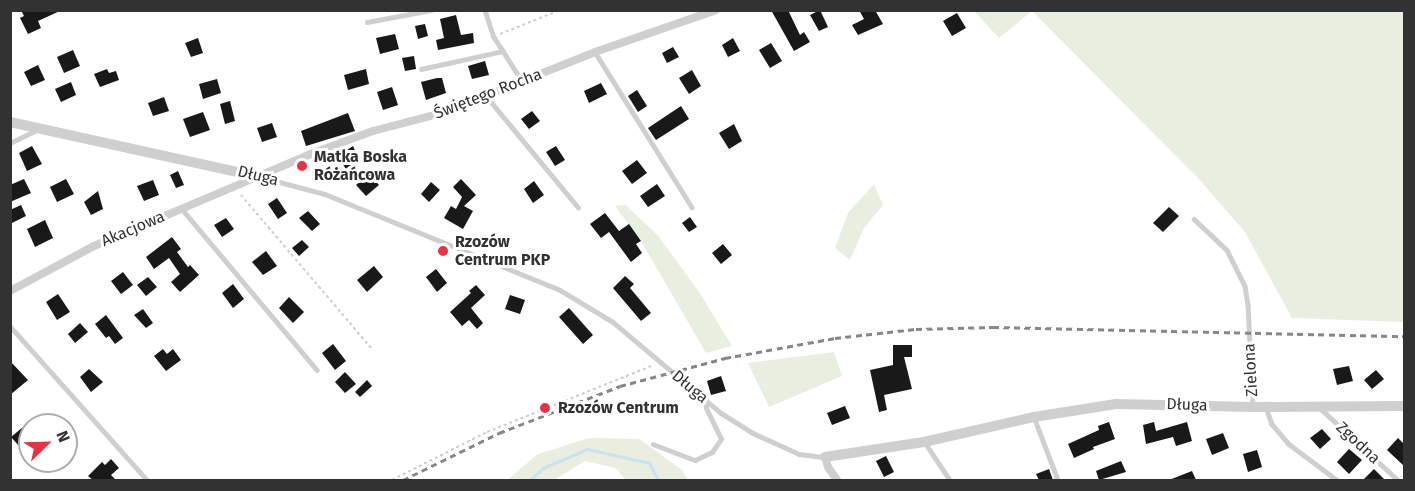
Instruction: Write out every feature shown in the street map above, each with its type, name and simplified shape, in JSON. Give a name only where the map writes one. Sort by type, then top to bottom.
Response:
[{"type":"street","name":"Świętego Rocha","points":[[261,177],[308,155],[373,131],[425,118],[488,97],[595,52],[716,10]]},
{"type":"street","name":"Długa","points":[[10,122],[261,177]]},
{"type":"street","name":"Akacjowa","points":[[10,291],[94,246],[261,177]]},
{"type":"street","name":"Długa","points":[[825,457],[924,442],[1034,417],[1116,404],[1253,407],[1404,406]]},
{"type":"street","points":[[825,457],[828,467],[837,480]]},
{"type":"lane","points":[[367,22],[431,10]]},
{"type":"lane","points":[[485,10],[494,37],[522,81]]},
{"type":"lane","points":[[421,69],[502,51]]},
{"type":"lane","points":[[595,52],[692,207]]},
{"type":"lane","points":[[488,97],[578,207]]},
{"type":"lane","points":[[10,143],[42,128]]},
{"type":"lane","name":"Długa","points":[[261,177],[324,194],[560,290],[613,322],[721,413],[780,447],[799,454],[825,457]]},
{"type":"lane","points":[[182,209],[317,370]]},
{"type":"lane","name":"Zielona","points":[[1194,219],[1222,244],[1235,263],[1245,286],[1253,407]]},
{"type":"lane","points":[[10,326],[147,480]]},
{"type":"lane","points":[[653,444],[695,460],[712,452],[721,440],[706,408],[706,400]]},
{"type":"lane","name":"Zgodna","points":[[1318,406],[1398,480]]},
{"type":"lane","points":[[1266,407],[1272,424],[1289,444],[1337,480]]},
{"type":"lane","points":[[1034,417],[1058,480]]},
{"type":"lane","points":[[924,442],[950,480]]},
{"type":"path","points":[[494,37],[561,10]]},
{"type":"path","points":[[235,188],[371,348]]},
{"type":"path","points":[[392,480],[487,432],[649,368],[657,360]]},
{"type":"shaded area","points":[[974,11],[1032,11],[999,38]]},
{"type":"shaded area","points":[[1032,11],[1404,11],[1404,322],[1292,318],[1245,232],[1198,178]]},
{"type":"shaded area","points":[[874,184],[883,205],[864,228],[850,260],[835,248],[848,213]]},
{"type":"shaded area","points":[[626,205],[659,237],[699,292],[732,346],[706,353],[641,241],[615,206]]},
{"type":"shaded area","points":[[834,352],[842,376],[769,407],[748,363]]},
{"type":"shaded area","points":[[589,438],[639,439],[682,470],[688,480],[626,480],[615,468],[585,461],[554,480],[507,480],[538,454]]},
{"type":"building","points":[[21,10],[62,10],[38,21],[41,28],[28,34],[20,18],[24,16]]},
{"type":"building","points":[[771,10],[788,10],[800,35],[804,32],[810,42],[794,51]]},
{"type":"building","points":[[820,10],[828,27],[819,31],[810,15]]},
{"type":"building","points":[[859,10],[875,10],[883,24],[858,35],[852,25],[864,19]]},
{"type":"building","points":[[957,13],[966,28],[952,36],[943,21]]},
{"type":"building","points":[[456,15],[461,35],[473,33],[474,43],[438,50],[436,40],[444,38],[440,19]]},
{"type":"building","points":[[425,24],[428,36],[418,39],[415,26]]},
{"type":"building","points":[[395,34],[399,49],[380,54],[376,38]]},
{"type":"building","points":[[198,38],[203,53],[191,57],[185,43]]},
{"type":"building","points":[[733,38],[740,51],[728,57],[722,45]]},
{"type":"building","points":[[771,43],[782,61],[770,68],[759,50]]},
{"type":"building","points":[[673,47],[679,57],[667,63],[662,53]]},
{"type":"building","points":[[73,50],[80,66],[64,73],[57,57]]},
{"type":"building","points":[[414,56],[416,69],[405,71],[402,58]]},
{"type":"building","points":[[485,61],[489,75],[472,79],[468,66]]},
{"type":"building","points":[[38,65],[45,80],[31,86],[24,72]]},
{"type":"building","points":[[107,69],[109,73],[116,71],[119,80],[100,87],[94,74]]},
{"type":"building","points":[[366,69],[369,84],[348,90],[344,75]]},
{"type":"building","points":[[692,70],[701,86],[689,94],[679,78]]},
{"type":"building","points":[[442,78],[446,93],[426,100],[421,82]]},
{"type":"building","points":[[217,79],[221,93],[203,99],[199,84]]},
{"type":"building","points":[[71,82],[76,95],[61,102],[55,89]]},
{"type":"building","points":[[601,83],[607,94],[589,103],[584,91]]},
{"type":"building","points":[[392,87],[398,105],[383,110],[377,92]]},
{"type":"building","points":[[637,90],[647,106],[638,112],[628,96]]},
{"type":"building","points":[[164,97],[169,111],[153,116],[148,103]]},
{"type":"building","points":[[230,101],[235,121],[225,124],[220,104]]},
{"type":"building","points":[[681,106],[689,119],[656,140],[648,128]]},
{"type":"building","points":[[532,111],[540,121],[529,129],[521,119]]},
{"type":"building","points":[[203,112],[210,130],[190,137],[183,119]]},
{"type":"building","points":[[348,113],[355,131],[306,146],[301,131]]},
{"type":"building","points":[[272,123],[277,137],[262,142],[257,128]]},
{"type":"building","points":[[734,124],[742,141],[729,149],[719,133]]},
{"type":"building","points":[[32,146],[42,164],[27,171],[19,153]]},
{"type":"building","points":[[353,146],[360,162],[347,171],[338,156]]},
{"type":"building","points":[[556,146],[565,160],[555,166],[546,152]]},
{"type":"building","points":[[637,160],[647,173],[632,184],[622,171]]},
{"type":"building","points":[[178,171],[184,185],[176,188],[170,175]]},
{"type":"building","points":[[369,174],[379,185],[366,196],[356,185]]},
{"type":"building","points":[[24,179],[31,193],[10,202],[10,185]]},
{"type":"building","points":[[66,179],[74,194],[57,202],[50,187]]},
{"type":"building","points":[[461,179],[476,195],[464,206],[473,211],[463,229],[444,218],[451,206],[456,209],[462,197],[453,187]]},
{"type":"building","points":[[153,180],[159,195],[144,201],[137,186]]},
{"type":"building","points":[[534,181],[544,195],[533,203],[524,189]]},
{"type":"building","points":[[431,182],[440,190],[429,202],[421,194]]},
{"type":"building","points":[[657,184],[665,196],[648,207],[640,196]]},
{"type":"building","points":[[98,191],[103,209],[91,215],[84,202]]},
{"type":"building","points":[[277,198],[287,213],[278,219],[268,204]]},
{"type":"building","points":[[21,205],[26,216],[10,224],[10,210]]},
{"type":"building","points":[[1169,207],[1179,216],[1163,232],[1153,223]]},
{"type":"building","points":[[308,211],[320,224],[312,231],[299,218]]},
{"type":"building","points":[[605,213],[619,231],[629,224],[641,241],[636,244],[642,253],[631,262],[609,232],[601,238],[590,224]]},
{"type":"building","points":[[690,217],[697,227],[689,232],[682,223]]},
{"type":"building","points":[[226,218],[234,229],[222,237],[214,225]]},
{"type":"building","points":[[45,220],[53,238],[35,247],[27,229]]},
{"type":"building","points":[[172,237],[181,249],[177,252],[188,267],[190,265],[199,275],[180,292],[171,282],[180,274],[169,258],[154,269],[146,257]]},
{"type":"building","points":[[302,240],[309,247],[299,256],[292,248]]},
{"type":"building","points":[[723,244],[732,255],[721,264],[712,253]]},
{"type":"building","points":[[266,251],[277,266],[263,275],[252,262]]},
{"type":"building","points":[[374,266],[383,277],[367,292],[357,280]]},
{"type":"building","points":[[436,269],[447,283],[437,292],[426,277]]},
{"type":"building","points":[[123,272],[133,285],[121,294],[111,281]]},
{"type":"building","points":[[625,276],[634,284],[630,288],[651,313],[641,321],[613,288]]},
{"type":"building","points":[[148,277],[157,287],[146,296],[137,285]]},
{"type":"building","points":[[233,284],[244,299],[233,308],[222,293]]},
{"type":"building","points":[[476,285],[485,295],[471,308],[483,323],[477,329],[469,320],[462,326],[450,312],[471,293],[469,291]]},
{"type":"building","points":[[58,294],[70,312],[57,320],[46,302]]},
{"type":"building","points":[[510,295],[525,300],[520,314],[505,309]]},
{"type":"building","points":[[289,297],[304,312],[293,323],[279,308]]},
{"type":"building","points":[[569,308],[593,335],[583,344],[559,317]]},
{"type":"building","points":[[143,309],[153,323],[146,328],[134,315]]},
{"type":"building","points":[[106,315],[123,338],[115,344],[109,336],[106,338],[95,324]]},
{"type":"building","points":[[80,323],[88,332],[75,343],[68,334]]},
{"type":"building","points":[[333,344],[346,361],[335,370],[322,353]]},
{"type":"building","points":[[893,345],[912,345],[912,357],[904,357],[912,389],[884,395],[887,410],[879,412],[870,370],[893,365]]},
{"type":"building","points":[[163,349],[167,354],[173,349],[181,360],[166,371],[154,356]]},
{"type":"building","points":[[10,361],[28,380],[10,395]]},
{"type":"building","points":[[1349,366],[1353,381],[1337,385],[1333,369]]},
{"type":"building","points":[[89,369],[103,382],[91,392],[80,377]]},
{"type":"building","points":[[1376,370],[1384,379],[1372,389],[1364,380]]},
{"type":"building","points":[[345,372],[356,384],[345,393],[335,382]]},
{"type":"building","points":[[721,376],[726,391],[711,395],[707,381]]},
{"type":"building","points":[[367,380],[372,386],[360,397],[355,392]]},
{"type":"building","points":[[845,406],[850,418],[832,425],[827,413]]},
{"type":"building","points":[[1109,422],[1115,439],[1093,447],[1094,449],[1074,458],[1068,444],[1099,430],[1098,426]]},
{"type":"building","points":[[1154,422],[1156,431],[1187,422],[1192,441],[1176,446],[1173,437],[1146,444],[1143,425]]},
{"type":"building","points":[[1322,429],[1331,439],[1320,449],[1310,438]]},
{"type":"building","points":[[18,431],[18,445],[11,437]]},
{"type":"building","points":[[1223,433],[1229,448],[1212,455],[1206,439]]},
{"type":"building","points":[[1398,438],[1404,444],[1404,466],[1387,450]]},
{"type":"building","points":[[1349,449],[1362,460],[1349,474],[1337,462]]},
{"type":"building","points":[[1257,450],[1262,467],[1248,472],[1243,454]]},
{"type":"building","points":[[886,456],[894,472],[884,477],[876,461]]},
{"type":"building","points":[[111,459],[119,468],[111,475],[116,480],[93,480],[88,476],[102,462],[105,465]]},
{"type":"building","points":[[1121,461],[1126,472],[1099,480],[1096,471]]},
{"type":"building","points":[[1049,469],[1053,480],[1039,480],[1036,474]]},
{"type":"building","points":[[1374,469],[1385,480],[1363,480]]},
{"type":"building","points":[[1192,471],[1196,480],[1169,480]]},
{"type":"waterway","points":[[530,480],[543,468],[587,449],[649,463],[658,480]]},
{"type":"railway","points":[[403,480],[499,433],[620,386],[725,358],[835,338],[916,329],[993,327],[1404,336]]},
{"type":"place","name":"Matka Boska Różańcowa","points":[[302,166]]},
{"type":"place","name":"Rzozów Centrum PKP","points":[[443,251]]},
{"type":"place","name":"Rzozów Centrum","points":[[545,408]]}]
